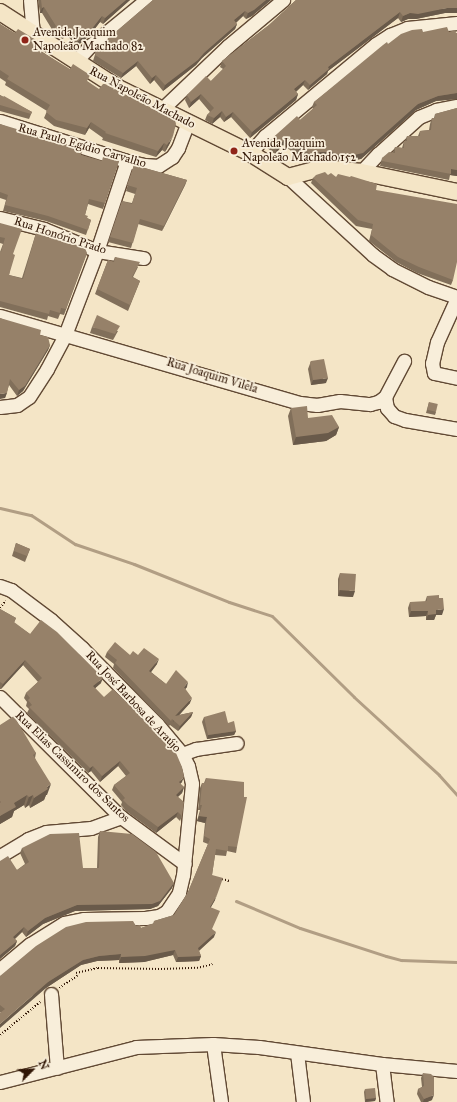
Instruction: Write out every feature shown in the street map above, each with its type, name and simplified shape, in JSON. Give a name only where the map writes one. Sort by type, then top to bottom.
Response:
[{"type":"main road","name":"Rua Napoleão Machado","points":[[0,12],[75,62],[118,88],[250,154],[288,177]]},
{"type":"main road","points":[[266,163],[361,172],[457,192]]},
{"type":"main road","points":[[288,177],[326,168]]},
{"type":"street","points":[[30,0],[34,35]]},
{"type":"street","points":[[75,62],[91,45],[146,0]]},
{"type":"street","points":[[162,109],[228,46],[283,0]]},
{"type":"street","points":[[250,154],[265,136],[376,44],[394,33],[407,28],[457,23]]},
{"type":"street","points":[[361,172],[378,154],[419,117],[442,108],[457,106]]},
{"type":"street","name":"Rua Paulo Egídio Carvalho","points":[[0,121],[127,161],[158,166],[172,157],[178,148],[188,122]]},
{"type":"street","points":[[0,407],[17,405],[29,397],[47,369],[64,335],[98,250],[127,161]]},
{"type":"street","points":[[288,177],[373,255],[392,269],[457,298],[437,342],[432,363],[434,373],[457,378]]},
{"type":"street","name":"Rua Honório Prado","points":[[0,218],[44,229],[98,250],[143,258]]},
{"type":"street","name":"Rua Joaquim Vilela","points":[[0,316],[64,335],[108,345],[300,403],[317,406],[340,401],[370,404],[378,402],[385,397]]},
{"type":"street","points":[[404,361],[385,397],[387,408],[394,416],[405,420],[457,430]]},
{"type":"street","name":"Rua José Barbosa de Araújo","points":[[0,586],[11,590],[51,620],[82,648],[157,724],[182,754],[188,766],[192,784],[185,864],[179,893],[162,914],[145,918],[84,918],[64,923],[30,944],[0,969]]},
{"type":"street","name":"Rua Elias Cassimiro dos Santos","points":[[0,697],[121,817],[185,864]]},
{"type":"street","points":[[182,754],[196,749],[237,743]]},
{"type":"street","points":[[0,856],[28,839],[46,832],[91,828],[121,817]]},
{"type":"street","points":[[51,994],[57,1068]]},
{"type":"street","points":[[213,1044],[221,1102]]},
{"type":"street","points":[[0,1082],[136,1047],[213,1044],[259,1047],[382,1064],[457,1071]]},
{"type":"street","points":[[297,1053],[303,1102]]},
{"type":"street","points":[[382,1064],[387,1102]]},
{"type":"path","points":[[218,878],[230,881]]},
{"type":"path","points":[[0,1035],[51,994],[77,976],[76,973],[98,968],[197,968],[213,964]]},
{"type":"building","points":[[41,0],[126,0],[105,18],[102,16],[91,30],[78,41],[68,28],[65,34],[54,29],[56,26],[44,7],[42,8]]},
{"type":"building","points":[[153,0],[266,0],[254,10],[248,13],[245,11],[234,20],[237,24],[198,60],[165,85],[156,75],[152,78],[138,61],[123,73],[95,55],[97,48]]},
{"type":"building","points":[[296,0],[457,0],[457,8],[447,8],[418,14],[410,13],[403,16],[400,12],[328,67],[329,69],[310,85],[305,80],[294,89],[298,94],[252,132],[233,112],[226,117],[222,111],[214,118],[207,115],[214,108],[201,94],[191,102],[187,95],[206,76],[211,81],[226,66],[222,61],[269,25]]},
{"type":"building","points":[[0,24],[15,33],[18,29],[41,43],[37,49],[70,69],[73,64],[90,75],[87,81],[99,89],[103,84],[105,84],[175,120],[176,124],[173,136],[167,145],[164,143],[158,151],[105,133],[106,132],[91,122],[87,128],[56,120],[46,112],[50,105],[7,79],[9,76],[0,70]]},
{"type":"building","points":[[447,27],[449,32],[455,30],[457,33],[457,93],[438,96],[418,104],[363,153],[350,156],[334,154],[333,152],[320,152],[311,156],[303,146],[299,149],[285,139],[277,148],[268,142],[297,116],[300,120],[317,105],[314,102],[387,42],[388,44],[401,34],[412,30],[422,29],[423,32]]},
{"type":"building","points":[[0,95],[32,112],[31,114],[0,105]]},
{"type":"building","points":[[457,108],[457,170],[451,169],[451,174],[382,161],[382,158],[389,152],[395,153],[395,147],[404,148],[404,141],[407,141],[407,136],[420,136],[420,131],[431,130],[432,118],[435,118],[435,114]]},
{"type":"building","points":[[0,124],[83,149],[81,155],[102,161],[103,157],[119,161],[105,203],[89,199],[85,215],[91,220],[88,230],[48,216],[5,205],[8,195],[0,192]]},
{"type":"building","points":[[134,165],[187,180],[164,226],[140,219],[133,243],[110,237],[122,201],[132,204],[137,188],[127,185]]},
{"type":"building","points":[[325,172],[328,175],[331,173],[336,177],[338,174],[351,176],[377,184],[376,190],[457,204],[457,262],[453,280],[398,257],[371,235],[373,224],[358,220],[313,178],[316,175]]},
{"type":"building","points":[[0,223],[22,229],[13,254],[15,255],[9,275],[23,279],[36,233],[85,248],[87,253],[66,309],[61,308],[60,313],[50,310],[49,314],[0,301],[0,252],[5,238],[0,237]]},
{"type":"building","points":[[115,257],[140,262],[132,277],[140,281],[130,305],[97,289],[108,260],[114,262]]},
{"type":"building","points":[[97,315],[120,326],[115,334],[92,327]]},
{"type":"building","points":[[0,318],[41,330],[40,335],[48,337],[50,345],[25,386],[19,390],[10,379],[7,393],[0,394]]},
{"type":"building","points":[[324,359],[328,378],[313,380],[310,363],[311,361]]},
{"type":"building","points":[[429,402],[438,404],[436,412],[427,410]]},
{"type":"building","points":[[307,406],[308,418],[332,415],[339,427],[328,433],[296,437],[291,408]]},
{"type":"building","points":[[16,543],[30,549],[27,556],[14,551]]},
{"type":"building","points":[[340,573],[356,574],[355,591],[339,590]]},
{"type":"building","points":[[439,595],[439,598],[443,598],[444,609],[436,610],[436,614],[428,615],[428,611],[411,611],[410,602],[427,601],[427,596]]},
{"type":"building","points":[[0,609],[16,618],[14,622],[30,634],[41,620],[57,632],[103,678],[93,686],[104,697],[113,689],[176,753],[182,767],[184,777],[179,782],[184,787],[176,795],[184,802],[182,816],[178,812],[158,827],[128,805],[123,800],[125,798],[114,785],[130,773],[120,761],[102,776],[93,766],[90,768],[29,707],[32,705],[28,700],[30,698],[26,693],[42,678],[25,660],[3,684],[0,682]]},
{"type":"building","points":[[115,642],[130,655],[133,651],[138,655],[144,648],[159,659],[149,671],[166,684],[176,670],[188,682],[184,687],[192,698],[175,716],[193,712],[180,726],[172,719],[171,721],[115,663],[117,660],[107,652]]},
{"type":"building","points":[[225,711],[228,723],[234,721],[236,731],[208,735],[204,717]]},
{"type":"building","points":[[14,716],[36,753],[33,755],[51,784],[47,787],[48,789],[34,798],[33,795],[29,797],[27,795],[14,803],[16,807],[0,816],[0,725]]},
{"type":"building","points":[[206,778],[244,782],[244,797],[247,797],[237,847],[228,846],[228,851],[216,849],[212,875],[223,878],[217,895],[210,907],[220,911],[212,929],[216,932],[198,948],[201,956],[178,957],[175,950],[145,956],[121,957],[121,954],[99,956],[83,960],[48,982],[0,1024],[0,1013],[5,1009],[0,1005],[0,976],[36,946],[66,927],[86,922],[133,921],[136,926],[140,925],[141,928],[154,923],[154,921],[174,915],[188,892],[210,839],[204,836],[207,817],[199,816],[202,805],[200,805],[202,783],[205,783]]},
{"type":"building","points":[[100,831],[132,834],[156,852],[174,883],[160,901],[152,904],[77,905],[45,918],[28,931],[24,927],[13,937],[17,941],[0,955],[0,861],[8,856],[17,870],[29,862],[22,848],[50,834],[79,833],[83,868],[99,868]]},
{"type":"building","points":[[423,1073],[431,1074],[434,1077],[434,1095],[424,1099],[418,1089],[424,1086]]},
{"type":"building","points":[[375,1088],[376,1098],[366,1099],[365,1089]]},
{"type":"waterway","points":[[0,508],[31,515],[75,544],[134,564],[229,602],[272,616],[354,697],[439,775],[457,795]]},
{"type":"waterway","points":[[236,901],[300,928],[386,956],[401,960],[457,962]]},
{"type":"place","name":"Avenida Joaquim Napoleão Machado 82","points":[[25,40]]},
{"type":"place","name":"Avenida Joaquim Napoleão Machado 152","points":[[234,151]]}]
